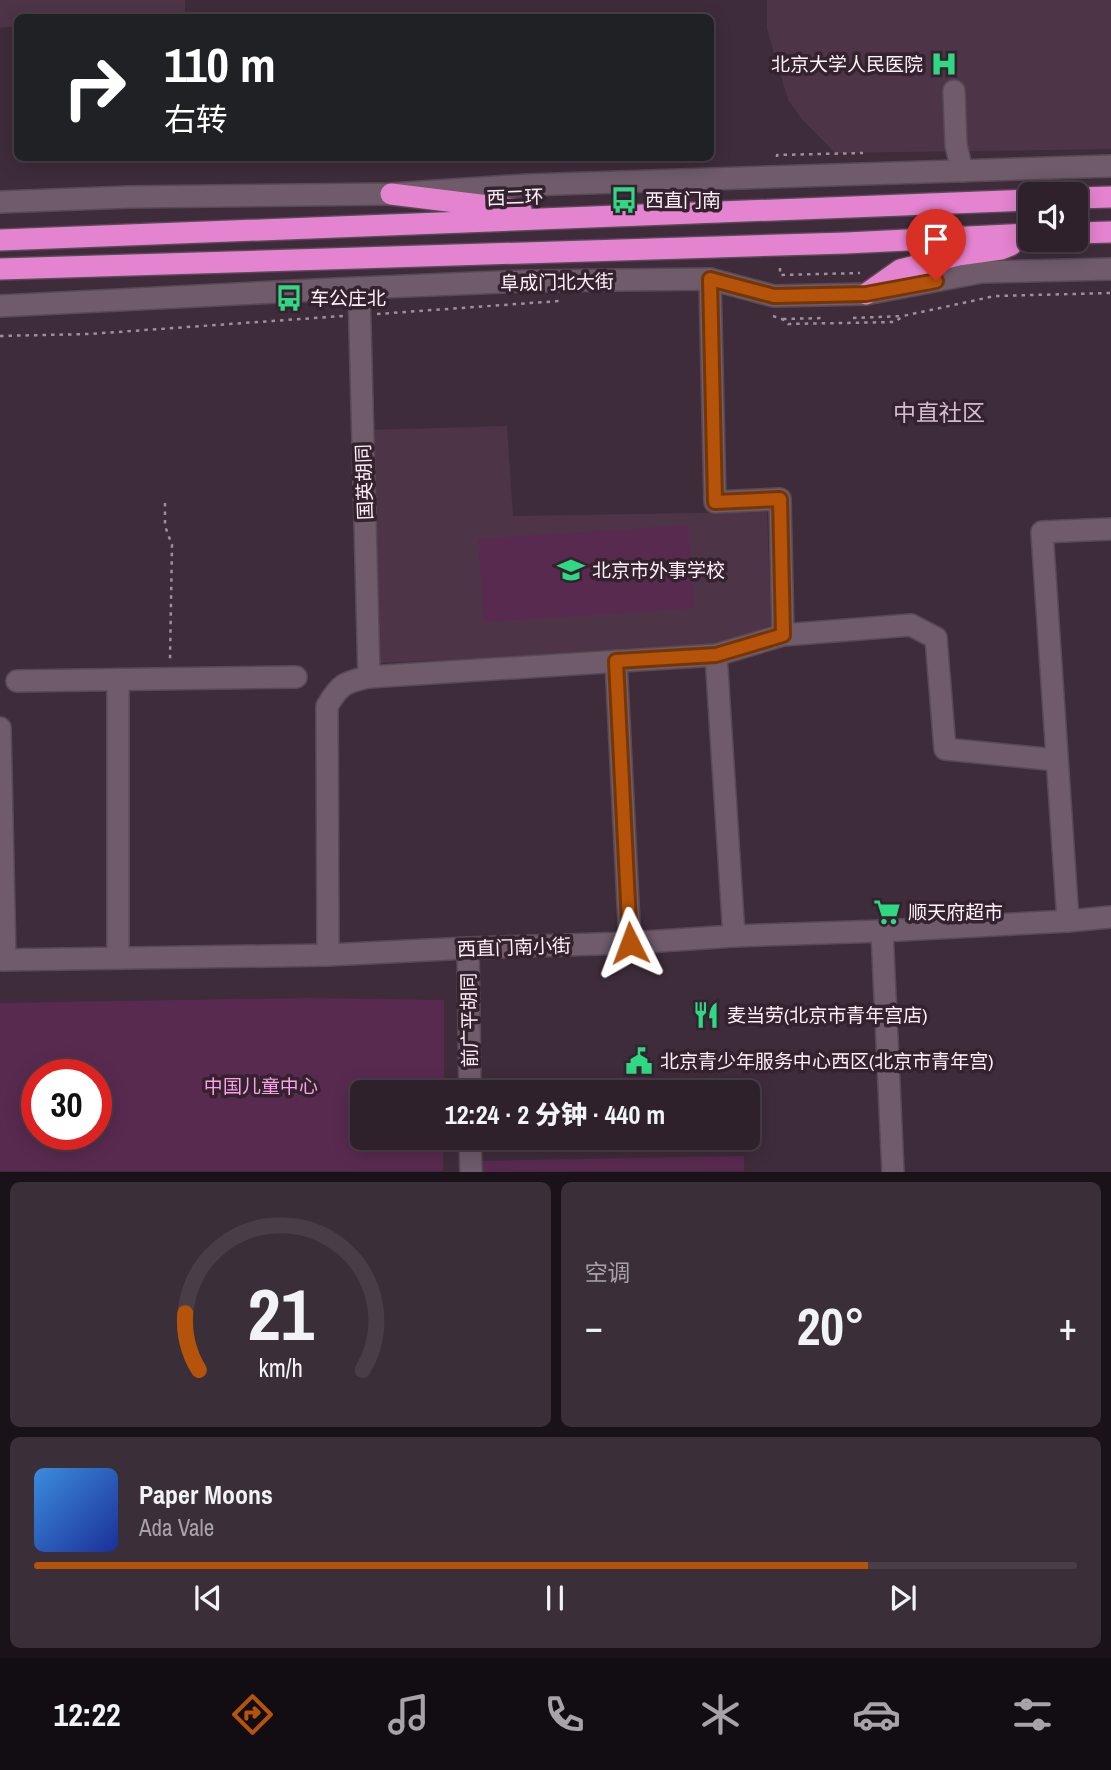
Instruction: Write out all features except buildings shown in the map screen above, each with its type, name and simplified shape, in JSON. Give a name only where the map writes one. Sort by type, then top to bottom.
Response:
[{"type":"highway","points":[[391,194],[586,218]]},
{"type":"highway","points":[[1088,198],[1111,197]]},
{"type":"highway","name":"西二环","points":[[0,240],[1018,201]]},
{"type":"highway","points":[[1088,233],[1111,232]]},
{"type":"highway","points":[[0,269],[1018,236]]},
{"type":"highway","points":[[867,283],[900,270],[958,255],[1000,249],[1018,241]]},
{"type":"street","points":[[954,91],[956,145],[962,171]]},
{"type":"street","points":[[0,202],[129,197],[391,194],[527,185],[1111,166]]},
{"type":"street","name":"阜成门北大街","points":[[0,306],[526,281],[710,279],[774,296],[867,283],[982,272],[1111,269]]},
{"type":"street","points":[[710,279],[715,502],[780,499],[783,635]]},
{"type":"street","name":"国英胡同","points":[[359,288],[369,677]]},
{"type":"street","points":[[1068,921],[1042,533],[1111,529]]},
{"type":"street","points":[[328,956],[327,706],[334,693],[347,681],[369,677],[716,655],[783,635],[911,625],[936,638],[945,749],[1056,760]]},
{"type":"street","points":[[716,655],[734,936]]},
{"type":"street","points":[[616,661],[630,943]]},
{"type":"street","points":[[17,681],[296,677]]},
{"type":"street","points":[[118,680],[118,958]]},
{"type":"street","points":[[0,728],[2,960]]},
{"type":"street","name":"西直门南小街","points":[[2,960],[328,956],[881,931],[1111,917]]},
{"type":"street","points":[[881,931],[893,1171]]},
{"type":"street","name":"前广平胡同","points":[[468,948],[470,1080]]},
{"type":"street","points":[[470,1150],[471,1171]]},
{"type":"path","points":[[778,162],[777,155],[863,153]]},
{"type":"path","points":[[780,268],[780,275],[867,283]]},
{"type":"path","points":[[853,318],[903,316],[995,296],[1111,293]]},
{"type":"path","points":[[0,336],[89,334],[560,301]]},
{"type":"path","points":[[772,315],[788,324],[895,322],[903,316]]},
{"type":"path","points":[[782,319],[825,318]]},
{"type":"path","points":[[165,503],[165,526],[172,545],[170,679]]},
{"type":"shaded area","points":[[0,0],[185,0],[185,14],[14,14],[14,26],[0,28]]},
{"type":"shaded area","name":"北京大学人民医院","points":[[767,0],[1111,0],[1111,149],[835,153],[802,119],[788,100],[767,29]]},
{"type":"shaded area","name":"北京市外事学校","points":[[507,426],[513,516],[767,512],[771,625],[718,648],[377,663],[368,430]]},
{"type":"green space","points":[[689,525],[694,608],[484,622],[478,539]]},
{"type":"green space","name":"中国儿童中心","points":[[310,998],[444,1000],[444,1080],[350,1080],[350,1150],[443,1150],[443,1171],[0,1171],[0,1003]]},
{"type":"green space","points":[[744,1156],[744,1171],[472,1172],[472,1161]]},
{"type":"place","name":"北京大学人民医院","points":[[944,64]]},
{"type":"place","name":"西直门南","points":[[624,200]]},
{"type":"place","name":"车公庄北","points":[[289,298]]},
{"type":"place","name":"北京市外事学校","points":[[571,570]]},
{"type":"place","name":"顺天府超市","points":[[887,912]]},
{"type":"place","name":"麦当劳(北京市青年宫店)","points":[[706,1015]]},
{"type":"place","name":"北京青少年服务中心西区(北京市青年宫)","points":[[639,1061]]},
{"type":"district","name":"中直社区","points":[[939,413]]},
{"type":"route","points":[[630,943],[616,661],[716,655],[783,635],[780,499],[715,502],[710,279],[774,296],[866,294],[936,281]]}]
